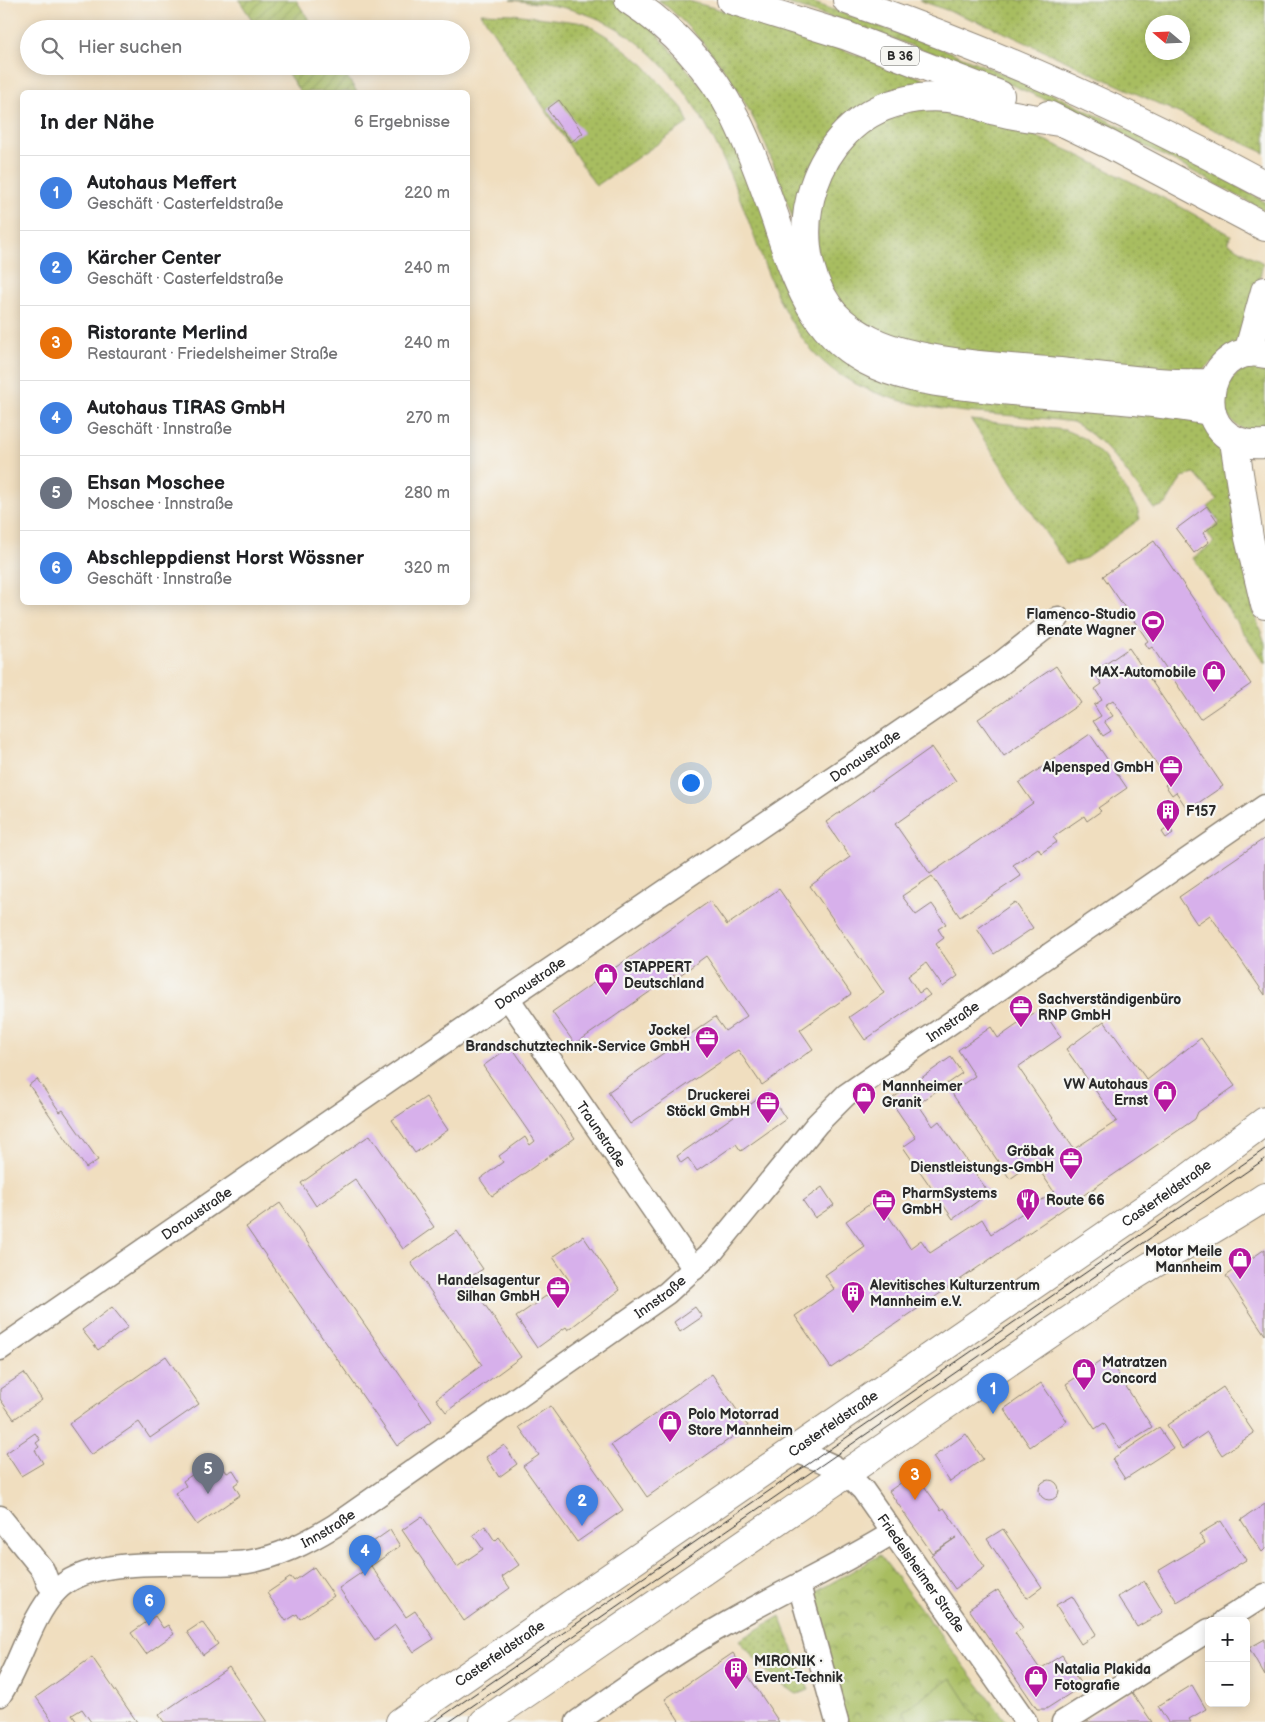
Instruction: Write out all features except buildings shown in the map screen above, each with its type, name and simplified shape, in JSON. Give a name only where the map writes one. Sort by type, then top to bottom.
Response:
[{"type":"main road","points":[[629,0],[652,16],[689,52],[712,80],[734,117],[764,189],[799,286],[810,308],[836,340],[865,360],[895,373],[926,380],[1001,390],[1178,405],[1210,411]]},
{"type":"main road","name":"B 36","points":[[731,0],[838,34],[917,62],[1065,123],[1265,227]]},
{"type":"main road","name":"B 36","points":[[846,0],[930,28],[1031,70],[1125,113],[1265,185]]},
{"type":"main road","points":[[1065,123],[995,111],[966,101],[945,97],[921,98],[899,102],[877,110],[850,128],[831,149],[818,174],[809,203],[806,226],[808,258],[829,307],[863,336],[888,348],[916,355],[1002,367],[1169,383],[1212,383]]},
{"type":"main road","points":[[1265,291],[1257,354],[1233,359],[1220,369],[1212,383],[1209,397],[1210,411],[1224,433],[1234,441],[1251,445],[1265,444]]},
{"type":"main road","points":[[1234,441],[1249,538],[1265,605]]},
{"type":"main road","name":"Casterfeldstraße","points":[[400,1722],[1183,1182],[1265,1121]]},
{"type":"main road","points":[[484,1722],[1131,1278],[1172,1252],[1224,1224],[1265,1197]]},
{"type":"street","name":"Donaustraße","points":[[0,1349],[508,998],[997,666],[1058,618]]},
{"type":"street","name":"Innstraße","points":[[55,1592],[70,1580],[84,1573],[110,1567],[247,1562],[299,1547],[334,1526],[667,1293],[694,1269],[732,1229],[817,1124],[846,1095],[1265,806]]},
{"type":"street","name":"Traunstraße","points":[[508,998],[694,1269]]},
{"type":"street","name":"Friedelsheimer Straße","points":[[794,1451],[827,1462],[847,1473],[863,1490],[1026,1722]]},
{"type":"street","points":[[0,1517],[42,1570],[55,1592],[31,1630],[0,1695]]},
{"type":"street","points":[[577,1722],[690,1645],[763,1603],[846,1561],[892,1533]]},
{"type":"street","points":[[799,1585],[837,1722]]},
{"type":"street","points":[[1230,1617],[1265,1595]]},
{"type":"street","points":[[1063,1722],[1205,1633]]},
{"type":"green space","points":[[239,0],[296,0],[309,20],[252,20]]},
{"type":"green space","points":[[510,0],[613,0],[652,28],[721,109],[809,318],[1200,419],[1229,457],[1253,610],[1265,643],[1265,664],[1193,558],[1214,543],[1207,532],[1220,523],[1208,507],[1217,500],[1195,474],[1182,477],[1166,504],[1154,509],[1108,450],[1086,430],[1073,422],[959,411],[903,401],[876,393],[850,381],[831,369],[802,338],[779,300],[730,174],[697,110],[676,81],[652,55],[625,33],[594,17],[563,8]]},
{"type":"green space","points":[[658,0],[685,0],[765,22],[938,84],[880,98],[796,228],[767,149],[744,101],[713,55],[677,15]]},
{"type":"green space","points":[[776,0],[806,0],[943,49],[1048,92],[1197,163],[1265,202],[1265,211],[1143,145],[1040,97],[953,61],[865,29]]},
{"type":"green space","points":[[919,0],[1265,0],[1265,153],[990,26]]},
{"type":"green space","points":[[481,13],[513,14],[585,23],[613,40],[644,65],[683,109],[688,123],[596,186]]},
{"type":"green space","points":[[289,75],[346,75],[356,90],[299,90]]},
{"type":"green space","points":[[921,105],[1003,122],[1074,153],[1179,206],[1231,235],[1228,243],[1263,263],[1252,315],[1241,341],[1202,370],[1120,371],[924,349],[857,320],[831,289],[817,251],[819,194],[860,133]]},
{"type":"green space","points":[[1256,367],[1265,369],[1265,429],[1250,431],[1238,426],[1229,417],[1224,406],[1224,393],[1229,382],[1239,372]]},
{"type":"green space","points":[[971,420],[1065,430],[1085,439],[1104,457],[1137,508],[1140,519],[1086,558],[1066,564]]},
{"type":"green space","points":[[880,1555],[1007,1722],[845,1722],[814,1593]]},
{"type":"green space","points":[[780,1616],[809,1690],[797,1694],[773,1677],[758,1663],[739,1640]]},
{"type":"green space","points":[[951,1678],[980,1722],[910,1722],[903,1711]]},
{"type":"tram line","points":[[434,1722],[1265,1149]]},
{"type":"tram line","points":[[449,1722],[1265,1159]]},
{"type":"place","name":"Flamenco-Studio Renate Wagner","points":[[1153,643]]},
{"type":"place","name":"MAX-Automobile","points":[[1214,693]]},
{"type":"place","name":"Alpensped GmbH","points":[[1171,788]]},
{"type":"place","name":"F157","points":[[1168,832]]},
{"type":"place","name":"STAPPERT Deutschland","points":[[606,996]]},
{"type":"place","name":"Sachverständigenbüro RNP GmbH","points":[[1021,1028]]},
{"type":"place","name":"Jockel Brandschutztechnik-Service GmbH","points":[[707,1059]]},
{"type":"place","name":"VW Autohaus Ernst","points":[[1165,1113]]},
{"type":"place","name":"Mannheimer Granit","points":[[864,1115]]},
{"type":"place","name":"Druckerei Stöckl GmbH","points":[[768,1124]]},
{"type":"place","name":"Gröbak Dienstleistungs-GmbH","points":[[1071,1180]]},
{"type":"place","name":"Route 66","points":[[1028,1221]]},
{"type":"place","name":"PharmSystems GmbH","points":[[884,1222]]},
{"type":"place","name":"Motor Meile Mannheim","points":[[1240,1280]]},
{"type":"place","name":"Handelsagentur Silhan GmbH","points":[[558,1309]]},
{"type":"place","name":"Alevitisches Kulturzentrum Mannheim e.V.","points":[[853,1314]]},
{"type":"place","name":"Matratzen Concord","points":[[1084,1391]]},
{"type":"place","name":"Autohaus Meffert","points":[[993,1414]]},
{"type":"place","name":"Polo Motorrad Store Mannheim","points":[[670,1443]]},
{"type":"place","name":"Ehsan Moschee","points":[[208,1494]]},
{"type":"place","name":"Ristorante Merlind","points":[[915,1500]]},
{"type":"place","name":"Kärcher Center","points":[[582,1526]]},
{"type":"place","name":"Autohaus TIRAS GmbH","points":[[365,1576]]},
{"type":"place","name":"Abschleppdienst Horst Wössner","points":[[149,1626]]},
{"type":"place","name":"MIRONIK • Event-Technik","points":[[736,1690]]},
{"type":"place","name":"Natalia Plakida Fotografie","points":[[1036,1698]]}]
